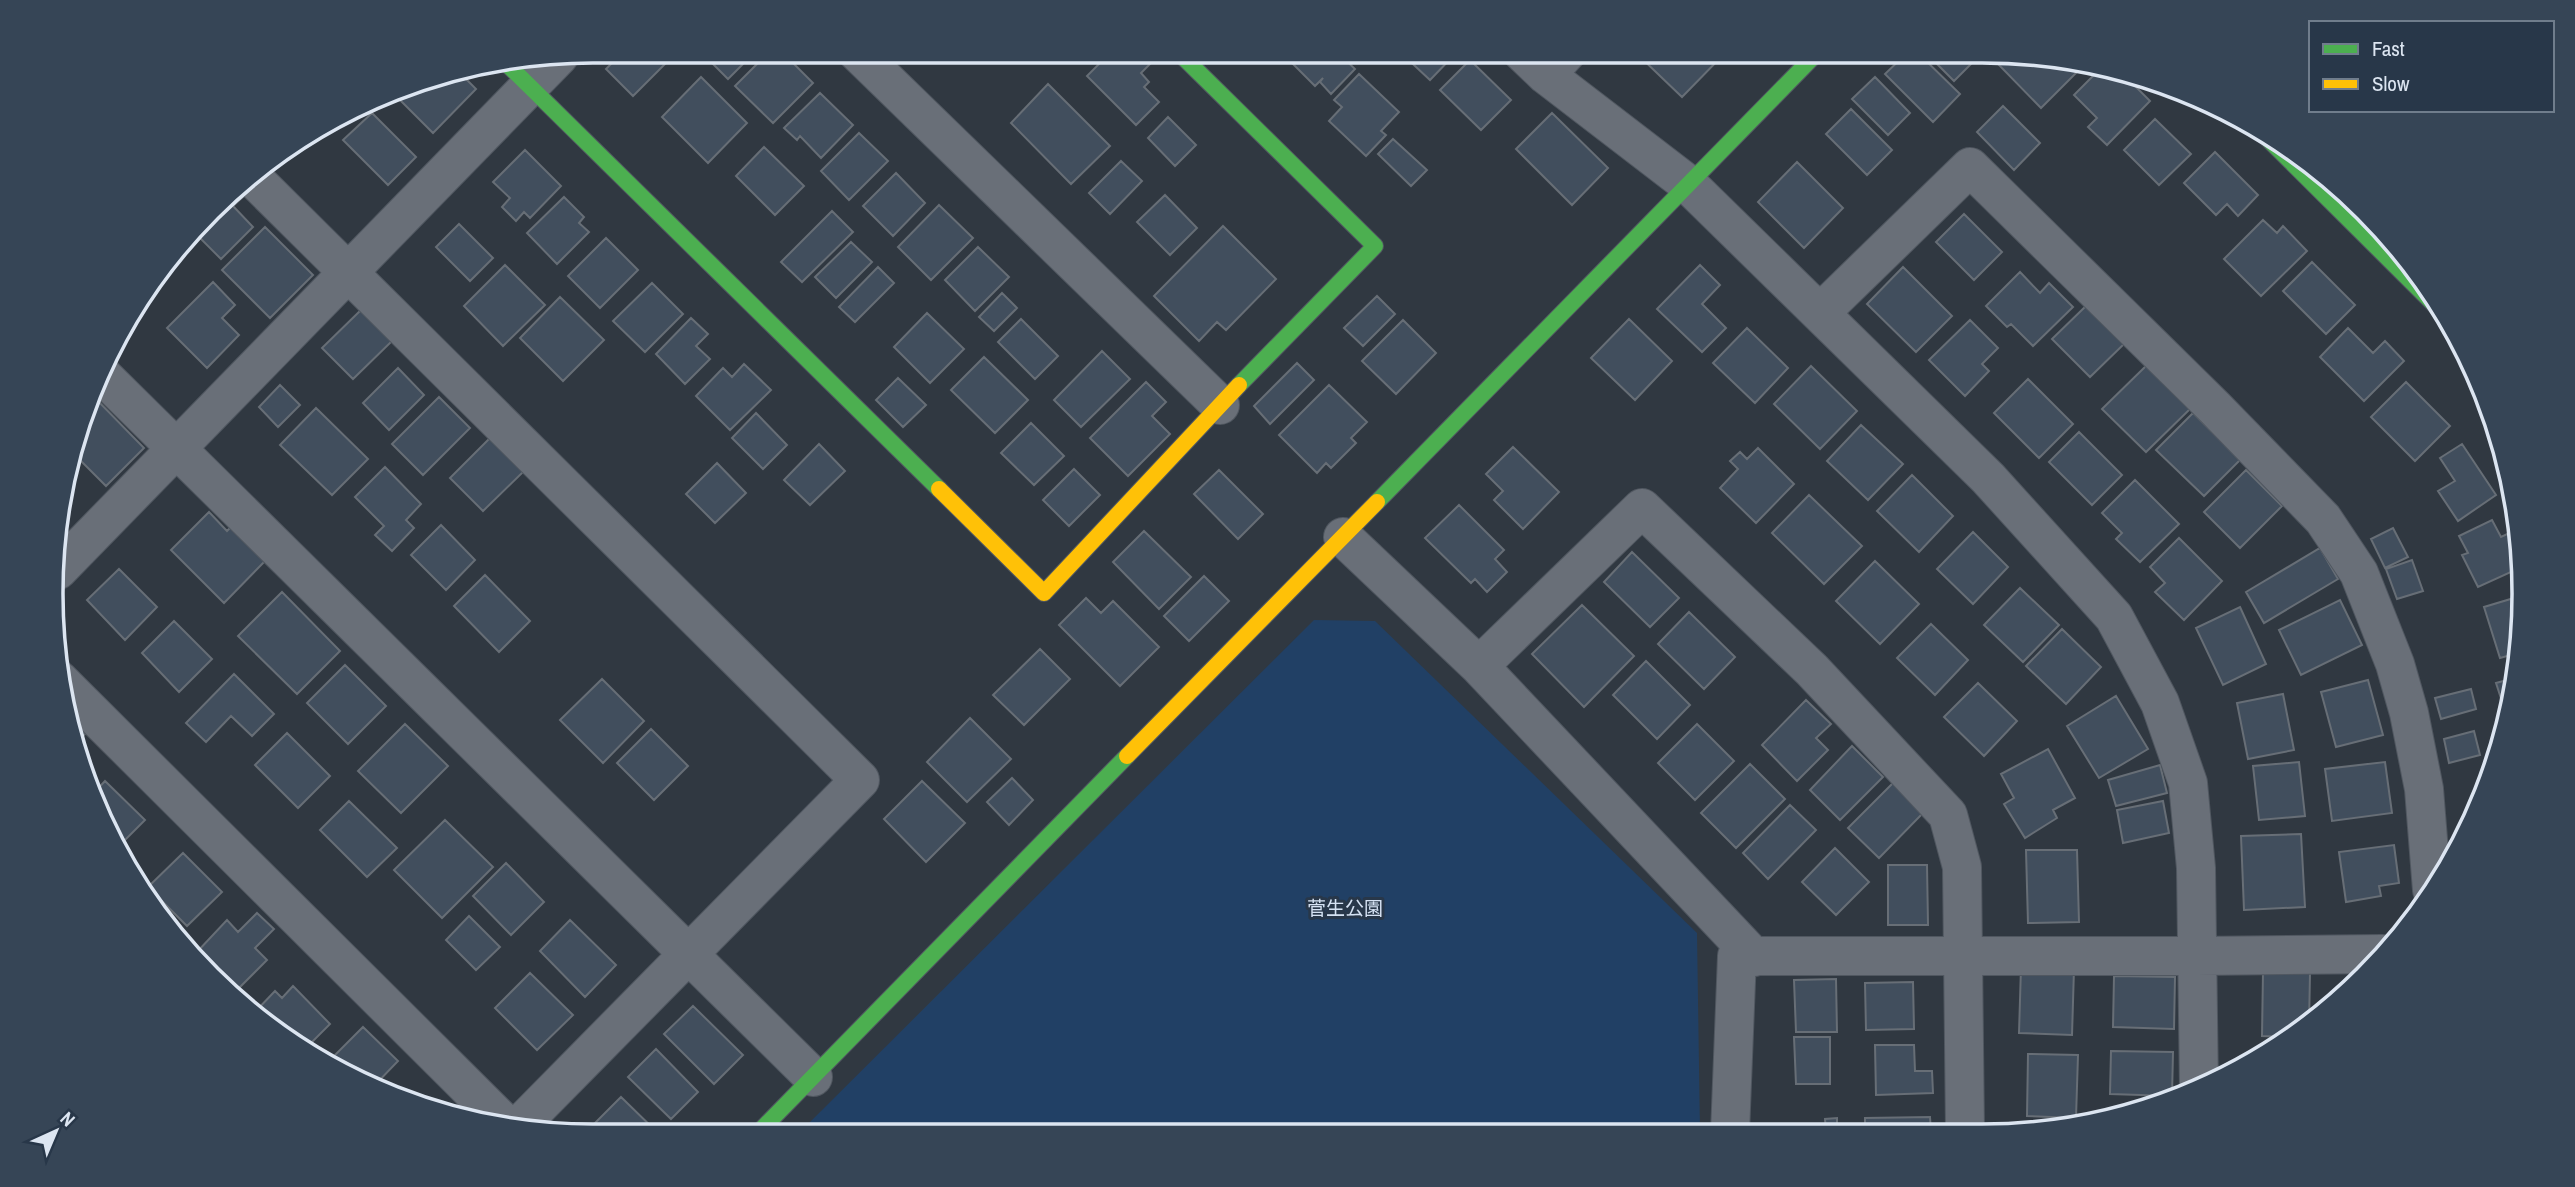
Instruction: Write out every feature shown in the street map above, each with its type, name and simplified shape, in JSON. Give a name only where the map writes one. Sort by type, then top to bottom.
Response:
[{"type":"street","points":[[868,63],[1220,405]]},
{"type":"street","points":[[519,76],[1044,593],[1220,405],[1375,246],[1189,63]]},
{"type":"street","points":[[1550,63],[1688,184],[1820,313],[1988,478],[2114,617],[2160,703],[2189,783],[2196,869],[2199,1077]]},
{"type":"street","points":[[767,1124],[1807,63]]},
{"type":"street","points":[[64,564],[348,273],[519,76],[538,66]]},
{"type":"street","points":[[1820,313],[1970,167],[2323,519],[2359,573],[2395,664],[2409,713],[2424,789],[2431,875]]},
{"type":"street","points":[[2297,168],[2406,276]]},
{"type":"street","points":[[258,183],[860,780],[526,1119]]},
{"type":"street","points":[[108,381],[813,1077]]},
{"type":"street","points":[[1479,666],[1642,508],[1812,670],[1948,815],[1962,867],[1965,1124]]},
{"type":"street","points":[[1343,537],[1479,666],[1754,957]]},
{"type":"street","points":[[72,693],[496,1115]]},
{"type":"street","points":[[1730,1124],[1737,956],[2370,954]]},
{"type":"green space","name":"菅生公園","points":[[1314,620],[1375,621],[1697,933],[1700,1124],[808,1124]]},
{"type":"building","points":[[612,63],[666,63],[633,96],[606,69]]},
{"type":"building","points":[[712,63],[744,63],[728,79]]},
{"type":"building","points":[[758,63],[793,63],[813,83],[773,123],[735,86]]},
{"type":"building","points":[[1100,63],[1151,63],[1141,73],[1149,82],[1144,87],[1159,102],[1136,125],[1087,76]]},
{"type":"building","points":[[1292,63],[1349,63],[1355,69],[1331,94],[1320,82],[1323,78],[1315,86]]},
{"type":"building","points":[[1412,63],[1446,63],[1430,80]]},
{"type":"building","points":[[1467,63],[1473,63],[1511,100],[1481,130],[1440,90]]},
{"type":"building","points":[[1647,63],[1715,63],[1682,97]]},
{"type":"building","points":[[1896,63],[1928,63],[1960,94],[1933,122],[1885,74]]},
{"type":"building","points":[[1936,63],[1972,63],[1954,81]]},
{"type":"building","points":[[2016,64],[2077,72],[2041,108],[1999,65]]},
{"type":"building","points":[[1359,74],[1399,112],[1381,131],[1386,135],[1366,156],[1329,121],[1342,107],[1334,100]]},
{"type":"building","points":[[2094,75],[2135,86],[2150,101],[2107,145],[2088,127],[2097,118],[2074,95]]},
{"type":"building","points":[[701,77],[747,123],[708,163],[662,117]]},
{"type":"building","points":[[1875,77],[1910,113],[1888,135],[1852,99]]},
{"type":"building","points":[[466,79],[476,89],[433,133],[400,100]]},
{"type":"building","points":[[1048,84],[1110,146],[1071,184],[1011,123]]},
{"type":"building","points":[[820,93],[853,125],[821,158],[800,136],[797,140],[784,128]]},
{"type":"building","points":[[2003,106],[2040,143],[2014,170],[1977,132]]},
{"type":"building","points":[[1851,109],[1892,150],[1867,175],[1826,134]]},
{"type":"building","points":[[372,113],[416,157],[388,185],[343,140]]},
{"type":"building","points":[[1552,113],[1608,168],[1572,205],[1516,149]]},
{"type":"building","points":[[1168,117],[1196,145],[1175,166],[1148,138]]},
{"type":"building","points":[[2155,119],[2191,154],[2159,185],[2124,150]]},
{"type":"building","points":[[859,133],[888,161],[849,200],[821,171]]},
{"type":"building","points":[[1393,139],[1427,170],[1411,186],[1378,154]]},
{"type":"building","points":[[764,147],[804,186],[775,215],[736,176]]},
{"type":"building","points":[[525,150],[561,186],[530,218],[524,212],[516,221],[502,207],[510,198],[493,182]]},
{"type":"building","points":[[2215,152],[2258,195],[2238,216],[2227,204],[2216,215],[2184,183]]},
{"type":"building","points":[[1121,161],[1142,181],[1110,214],[1089,193]]},
{"type":"building","points":[[1797,162],[1843,208],[1804,248],[1758,202]]},
{"type":"building","points":[[896,173],[925,203],[893,236],[863,206]]},
{"type":"building","points":[[245,195],[233,206],[253,227],[221,259],[200,238]]},
{"type":"building","points":[[1165,195],[1197,228],[1170,255],[1137,222]]},
{"type":"building","points":[[564,197],[584,217],[579,223],[589,232],[557,264],[527,233]]},
{"type":"building","points":[[939,205],[973,238],[931,280],[898,247]]},
{"type":"building","points":[[832,211],[853,232],[802,282],[781,262]]},
{"type":"building","points":[[1964,214],[2002,252],[1974,280],[1936,242]]},
{"type":"building","points":[[2263,220],[2277,233],[2283,226],[2307,251],[2261,296],[2224,259]]},
{"type":"building","points":[[459,224],[493,258],[470,281],[436,247]]},
{"type":"building","points":[[1223,226],[1276,279],[1226,330],[1217,322],[1199,341],[1154,296]]},
{"type":"building","points":[[265,227],[313,275],[270,318],[222,270]]},
{"type":"building","points":[[606,238],[638,270],[600,308],[568,276]]},
{"type":"building","points":[[851,242],[872,262],[836,298],[815,277]]},
{"type":"building","points":[[978,247],[1009,277],[975,311],[945,280]]},
{"type":"building","points":[[2312,262],[2355,305],[2326,334],[2283,291]]},
{"type":"building","points":[[505,265],[545,305],[503,346],[464,306]]},
{"type":"building","points":[[1700,265],[1720,285],[1702,304],[1726,328],[1702,352],[1657,309]]},
{"type":"building","points":[[878,267],[894,283],[855,322],[839,307]]},
{"type":"building","points":[[1903,267],[1952,316],[1916,352],[1867,304]]},
{"type":"building","points":[[2020,272],[2040,293],[2049,283],[2073,307],[2033,346],[2011,324],[2007,327],[1986,306]]},
{"type":"building","points":[[213,282],[235,305],[222,318],[239,335],[207,368],[167,328]]},
{"type":"building","points":[[652,283],[683,314],[645,352],[613,321]]},
{"type":"building","points":[[1002,293],[1017,308],[994,331],[979,317]]},
{"type":"building","points":[[1377,296],[1395,314],[1363,346],[1344,328]]},
{"type":"building","points":[[560,297],[604,340],[563,381],[520,338]]},
{"type":"building","points":[[2087,305],[2125,343],[2090,377],[2052,339]]},
{"type":"building","points":[[361,310],[392,341],[353,379],[322,348]]},
{"type":"building","points":[[927,313],[964,349],[930,383],[894,347]]},
{"type":"building","points":[[691,318],[708,334],[696,346],[710,359],[685,384],[656,354]]},
{"type":"building","points":[[1021,319],[1058,356],[1035,379],[998,342]]},
{"type":"building","points":[[1629,319],[1672,361],[1635,400],[1591,358]]},
{"type":"building","points":[[1403,320],[1436,353],[1396,394],[1362,361]]},
{"type":"building","points":[[1970,320],[1998,348],[1982,364],[1989,371],[1965,396],[1929,360]]},
{"type":"building","points":[[1747,328],[1788,368],[1755,403],[1713,363]]},
{"type":"building","points":[[2348,328],[2373,353],[2385,341],[2404,361],[2364,401],[2320,357]]},
{"type":"building","points":[[1102,351],[1130,379],[1081,427],[1054,400]]},
{"type":"building","points":[[984,357],[1028,400],[995,433],[951,390]]},
{"type":"building","points":[[1297,363],[1314,380],[1270,424],[1254,406]]},
{"type":"building","points":[[744,364],[771,390],[730,430],[696,396],[723,368],[732,377]]},
{"type":"building","points":[[2147,365],[2190,409],[2146,452],[2102,409]]},
{"type":"building","points":[[1811,366],[1857,411],[1820,449],[1774,404]]},
{"type":"building","points":[[398,368],[424,395],[389,430],[363,403]]},
{"type":"building","points":[[898,378],[926,405],[903,427],[876,400]]},
{"type":"building","points":[[2028,379],[2073,424],[2039,458],[1994,413]]},
{"type":"building","points":[[1146,382],[1166,402],[1152,416],[1170,434],[1128,476],[1090,438]]},
{"type":"building","points":[[2406,382],[2450,426],[2415,461],[2371,417]]},
{"type":"building","points":[[280,385],[300,405],[278,427],[259,407]]},
{"type":"building","points":[[1329,385],[1367,422],[1351,438],[1356,443],[1331,468],[1326,463],[1317,473],[1279,435]]},
{"type":"building","points":[[439,397],[470,428],[423,475],[392,444]]},
{"type":"building","points":[[99,402],[144,448],[106,486],[80,460]]},
{"type":"building","points":[[316,408],[368,459],[332,495],[280,445]]},
{"type":"building","points":[[756,413],[787,445],[763,469],[732,438]]},
{"type":"building","points":[[2193,413],[2240,460],[2204,496],[2156,450]]},
{"type":"building","points":[[1031,423],[1064,456],[1034,485],[1001,453]]},
{"type":"building","points":[[1861,425],[1903,464],[1868,500],[1827,461]]},
{"type":"building","points":[[2079,432],[2122,475],[2092,505],[2049,462]]},
{"type":"building","points":[[490,438],[523,472],[483,511],[450,478]]},
{"type":"building","points":[[819,444],[845,471],[810,505],[784,480]]},
{"type":"building","points":[[2462,444],[2496,495],[2458,521],[2438,491],[2455,481],[2440,458]]},
{"type":"building","points":[[1513,447],[1559,492],[1523,529],[1494,500],[1503,491],[1486,474]]},
{"type":"building","points":[[1758,448],[1794,484],[1756,523],[1720,488],[1738,469],[1730,461],[1740,452],[1747,459]]},
{"type":"building","points":[[717,463],[746,493],[715,523],[686,494]]},
{"type":"building","points":[[385,467],[421,504],[406,520],[414,528],[392,551],[375,535],[384,526],[355,497]]},
{"type":"building","points":[[1074,469],[1100,495],[1069,526],[1043,500]]},
{"type":"building","points":[[1219,470],[1263,514],[1238,539],[1194,494]]},
{"type":"building","points":[[2246,470],[2282,506],[2240,548],[2204,512]]},
{"type":"building","points":[[1912,475],[1953,516],[1919,552],[1877,511]]},
{"type":"building","points":[[2135,480],[2179,524],[2140,562],[2116,539],[2122,533],[2102,513]]},
{"type":"building","points":[[1809,495],[1862,546],[1824,584],[1772,533]]},
{"type":"building","points":[[1459,505],[1504,550],[1495,559],[1507,572],[1487,592],[1475,579],[1471,583],[1425,538]]},
{"type":"building","points":[[209,512],[227,531],[233,525],[267,559],[224,603],[171,550]]},
{"type":"building","points":[[2492,520],[2501,537],[2508,534],[2511,572],[2478,587],[2462,555],[2468,553],[2459,536]]},
{"type":"building","points":[[441,525],[475,560],[446,590],[411,555]]},
{"type":"building","points":[[2393,528],[2408,557],[2385,568],[2371,539]]},
{"type":"building","points":[[1144,531],[1191,577],[1159,609],[1113,562]]},
{"type":"building","points":[[1973,532],[2008,567],[1973,604],[1937,569]]},
{"type":"building","points":[[2179,538],[2222,581],[2184,620],[2155,592],[2165,583],[2150,567]]},
{"type":"building","points":[[2320,548],[2338,579],[2264,623],[2246,592]]},
{"type":"building","points":[[1632,552],[1679,598],[1650,627],[1604,582]]},
{"type":"building","points":[[2412,560],[2423,591],[2397,599],[2386,569]]},
{"type":"building","points":[[1875,561],[1919,604],[1880,644],[1836,601]]},
{"type":"building","points":[[119,569],[157,607],[125,640],[87,600]]},
{"type":"building","points":[[485,575],[530,621],[499,652],[454,606]]},
{"type":"building","points":[[1204,576],[1229,601],[1189,641],[1164,616]]},
{"type":"building","points":[[2020,588],[2059,625],[2023,662],[1984,625]]},
{"type":"building","points":[[282,592],[340,651],[297,694],[238,636]]},
{"type":"building","points":[[1086,598],[1101,613],[1113,601],[1159,647],[1120,686],[1059,625]]},
{"type":"building","points":[[2512,599],[2508,656],[2500,658],[2484,607]]},
{"type":"building","points":[[2340,600],[2362,645],[2301,675],[2279,630]]},
{"type":"building","points":[[1582,605],[1634,656],[1584,707],[1532,654]]},
{"type":"building","points":[[2240,607],[2266,664],[2223,685],[2196,628]]},
{"type":"building","points":[[1689,612],[1735,657],[1704,689],[1658,644]]},
{"type":"building","points":[[174,621],[212,659],[179,692],[142,653]]},
{"type":"building","points":[[1931,624],[1968,660],[1935,695],[1897,658]]},
{"type":"building","points":[[2062,629],[2101,667],[2066,704],[2026,666]]},
{"type":"building","points":[[1040,649],[1070,679],[1024,725],[993,695]]},
{"type":"building","points":[[1646,661],[1690,705],[1657,739],[1613,695]]},
{"type":"building","points":[[345,665],[386,706],[348,744],[307,703]]},
{"type":"building","points":[[234,674],[274,714],[252,736],[231,716],[206,742],[186,723]]},
{"type":"building","points":[[602,679],[644,721],[603,763],[560,720]]},
{"type":"building","points":[[2368,680],[2383,735],[2336,747],[2321,692]]},
{"type":"building","points":[[2504,681],[2501,700],[2496,683]]},
{"type":"building","points":[[1978,683],[2017,721],[1984,756],[1944,717]]},
{"type":"building","points":[[2471,689],[2476,709],[2441,719],[2435,698]]},
{"type":"building","points":[[2283,694],[2294,750],[2248,759],[2237,703]]},
{"type":"building","points":[[2116,696],[2148,749],[2099,778],[2067,726]]},
{"type":"building","points":[[1806,700],[1831,724],[1816,738],[1828,750],[1797,781],[1762,745]]},
{"type":"building","points":[[970,718],[1011,759],[967,802],[927,762]]},
{"type":"building","points":[[405,724],[448,766],[401,813],[358,771]]},
{"type":"building","points":[[1697,724],[1734,761],[1695,800],[1658,763]]},
{"type":"building","points":[[80,725],[87,732],[83,736]]},
{"type":"building","points":[[651,729],[688,766],[654,800],[617,763]]},
{"type":"building","points":[[2474,731],[2480,755],[2449,763],[2444,739]]},
{"type":"building","points":[[287,733],[330,776],[298,808],[255,765]]},
{"type":"building","points":[[1852,746],[1883,777],[1840,820],[1810,790]]},
{"type":"building","points":[[2048,749],[2075,798],[2053,810],[2057,818],[2025,838],[2004,804],[2014,798],[2001,774]]},
{"type":"building","points":[[2299,762],[2305,816],[2259,820],[2253,766]]},
{"type":"building","points":[[2385,762],[2392,813],[2332,821],[2325,769]]},
{"type":"building","points":[[1750,764],[1785,799],[1736,848],[1701,813]]},
{"type":"building","points":[[2160,765],[2167,793],[2116,806],[2108,780]]},
{"type":"building","points":[[1012,778],[1033,800],[1009,825],[987,802]]},
{"type":"building","points":[[105,781],[145,820],[124,841],[103,797],[99,787]]},
{"type":"building","points":[[922,781],[965,823],[926,862],[884,819]]},
{"type":"building","points":[[1894,782],[1924,812],[1879,858],[1848,828]]},
{"type":"building","points":[[349,801],[397,848],[367,877],[320,830]]},
{"type":"building","points":[[2163,801],[2169,833],[2123,843],[2117,810]]},
{"type":"building","points":[[1790,805],[1816,830],[1768,879],[1743,853]]},
{"type":"building","points":[[445,820],[493,867],[442,918],[394,870]]},
{"type":"building","points":[[2301,834],[2305,907],[2244,910],[2241,836]]},
{"type":"building","points":[[2394,845],[2399,883],[2379,886],[2381,896],[2346,902],[2339,852]]},
{"type":"building","points":[[1835,848],[1869,882],[1836,915],[1802,882]]},
{"type":"building","points":[[2026,850],[2077,850],[2079,922],[2028,923]]},
{"type":"building","points":[[183,853],[222,892],[187,926],[150,885]]},
{"type":"building","points":[[506,863],[544,902],[511,935],[473,896]]},
{"type":"building","points":[[1888,865],[1927,865],[1928,925],[1888,925]]},
{"type":"building","points":[[257,913],[274,929],[255,948],[267,960],[239,988],[200,949],[227,920],[238,932]]},
{"type":"building","points":[[469,916],[500,947],[476,970],[446,940]]},
{"type":"building","points":[[570,920],[616,965],[585,997],[540,951]]},
{"type":"building","points":[[2021,967],[2074,969],[2072,1035],[2019,1033]]},
{"type":"building","points":[[2263,972],[2310,973],[2309,1010],[2274,1036],[2262,1036]]},
{"type":"building","points":[[530,973],[573,1015],[537,1050],[495,1008]]},
{"type":"building","points":[[2114,976],[2175,977],[2174,1029],[2113,1027]]},
{"type":"building","points":[[1836,979],[1837,1032],[1796,1032],[1794,980]]},
{"type":"building","points":[[1913,982],[1914,1029],[1866,1030],[1865,983]]},
{"type":"building","points":[[293,986],[330,1024],[311,1043],[261,1006],[275,991],[282,998]]},
{"type":"building","points":[[693,1006],[743,1055],[714,1084],[664,1034]]},
{"type":"building","points":[[363,1027],[398,1061],[380,1079],[334,1056]]},
{"type":"building","points":[[1794,1037],[1830,1037],[1830,1084],[1796,1084]]},
{"type":"building","points":[[1875,1045],[1914,1045],[1915,1071],[1932,1071],[1933,1093],[1876,1095]]},
{"type":"building","points":[[656,1049],[698,1092],[671,1119],[628,1077]]},
{"type":"building","points":[[2111,1051],[2173,1052],[2172,1089],[2154,1095],[2110,1094]]},
{"type":"building","points":[[2028,1054],[2078,1055],[2076,1115],[2027,1116]]},
{"type":"building","points":[[621,1097],[649,1124],[594,1124]]},
{"type":"building","points":[[1930,1117],[1930,1124],[1865,1124],[1865,1118]]},
{"type":"building","points":[[1837,1118],[1837,1124],[1825,1124],[1825,1119]]},
{"type":"traffic: fast","points":[[1189,63],[1375,246],[1239,385]]},
{"type":"traffic: fast","points":[[1377,502],[1807,63]]},
{"type":"traffic: fast","points":[[513,70],[939,489]]},
{"type":"traffic: fast","points":[[2297,168],[2406,276]]},
{"type":"traffic: fast","points":[[767,1124],[1127,756]]},
{"type":"traffic: slow","points":[[939,489],[1044,593],[1239,385]]},
{"type":"traffic: slow","points":[[1127,756],[1377,502]]}]
